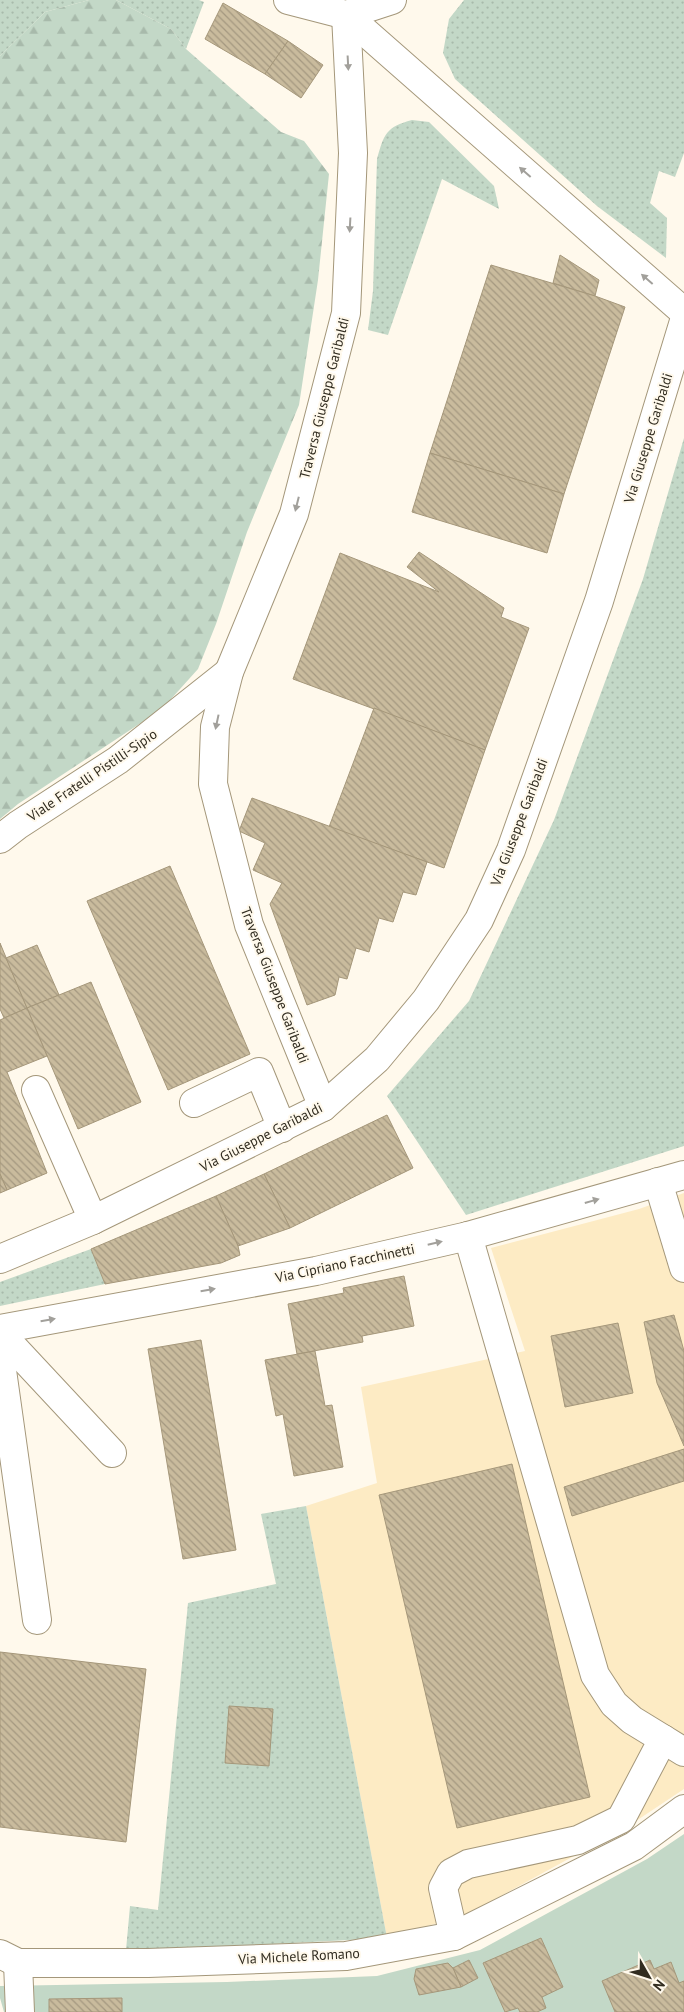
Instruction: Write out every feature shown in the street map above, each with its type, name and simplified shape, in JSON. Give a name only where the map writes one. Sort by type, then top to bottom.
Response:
[{"type":"street","points":[[288,0],[346,14],[684,312]]},
{"type":"street","points":[[346,14],[392,0]]},
{"type":"street","name":"Traversa Giuseppe Garibaldi","points":[[323,1107],[249,925],[213,784],[215,727],[229,672],[294,514],[346,313],[354,153],[346,14]]},
{"type":"street","name":"Via Giuseppe Garibaldi","points":[[0,1259],[93,1220],[323,1107],[377,1059],[426,1000],[479,920],[507,859],[599,601],[684,321]]},
{"type":"street","name":"Viale Fratelli Pistilli-Sipio","points":[[0,839],[18,825],[118,760],[229,672]]},
{"type":"street","points":[[194,1103],[259,1072],[282,1128]]},
{"type":"street","points":[[36,1090],[69,1161],[93,1220]]},
{"type":"street","name":"Via Cipriano Facchinetti","points":[[0,1329],[316,1270],[468,1236],[684,1175]]},
{"type":"street","points":[[658,1182],[684,1268]]},
{"type":"street","points":[[454,1936],[443,1888],[451,1873],[468,1864],[578,1840],[622,1819],[674,1746],[632,1720],[614,1704],[595,1675],[468,1236]]},
{"type":"street","points":[[0,1333],[112,1453]]},
{"type":"street","points":[[0,1356],[36,1620]]},
{"type":"street","name":"Via Michele Romano","points":[[9,1958],[148,1963],[346,1956],[454,1936],[634,1846],[684,1808]]},
{"type":"street","points":[[9,1958],[20,2012]]},
{"type":"shaded area","points":[[684,1193],[684,1789],[627,1827],[468,1914],[387,1938],[306,1506],[377,1483],[361,1387],[525,1351],[491,1248],[639,1209]]},
{"type":"green space","points":[[0,0],[89,0],[45,12],[0,56]]},
{"type":"green space","points":[[89,0],[116,0],[171,29],[186,49],[281,132],[304,141],[329,174],[318,280],[299,405],[247,532],[216,624],[198,669],[162,709],[18,804],[0,819],[0,56],[45,12]]},
{"type":"green space","points":[[116,0],[199,0],[204,2],[186,49],[171,29]]},
{"type":"green space","points":[[464,0],[684,0],[684,153],[675,177],[659,171],[650,203],[667,218],[666,258],[597,206],[455,79],[443,53],[449,19]]},
{"type":"green space","points":[[412,120],[429,122],[494,186],[499,209],[442,179],[388,335],[368,330],[373,291],[377,159],[387,133],[391,129]]},
{"type":"green space","points":[[684,438],[684,1146],[466,1215],[387,1096],[469,1001],[554,820],[643,579]]},
{"type":"green space","points":[[91,1249],[105,1284],[0,1306],[0,1282]]},
{"type":"green space","points":[[306,1506],[387,1938],[126,1950],[130,1906],[158,1910],[188,1603],[276,1584],[261,1514]]},
{"type":"green space","points":[[684,1834],[684,2012],[4,2012],[0,1998],[0,1986],[227,1982],[377,1976],[480,1950],[647,1859]]},
{"type":"building","points":[[223,3],[288,41],[265,74],[205,39]]},
{"type":"building","points":[[288,41],[323,65],[301,98],[265,74]]},
{"type":"building","points":[[560,255],[599,280],[595,296],[553,283]]},
{"type":"building","points":[[491,265],[595,296],[625,307],[564,494],[430,453]]},
{"type":"building","points":[[430,453],[564,494],[547,553],[412,512]]},
{"type":"building","points":[[419,552],[504,608],[501,617],[529,628],[485,750],[293,679],[340,553],[439,592],[407,567]]},
{"type":"building","points":[[374,708],[485,750],[444,868],[329,827]]},
{"type":"building","points":[[252,798],[427,862],[416,895],[403,892],[393,922],[379,918],[369,952],[356,948],[347,979],[339,977],[335,995],[307,1005],[270,904],[282,883],[253,870],[265,843],[239,831]]},
{"type":"building","points":[[170,866],[250,1054],[168,1090],[87,901]]},
{"type":"building","points":[[0,943],[27,1008],[4,1018],[0,1009]]},
{"type":"building","points":[[37,945],[59,995],[27,1008],[6,958]]},
{"type":"building","points":[[91,982],[141,1102],[78,1129],[27,1008]]},
{"type":"building","points":[[27,1008],[47,1056],[7,1072],[47,1173],[7,1190],[0,1174],[0,1020]]},
{"type":"building","points":[[387,1115],[413,1168],[290,1228],[264,1174]]},
{"type":"building","points":[[0,1174],[7,1190],[0,1193]]},
{"type":"building","points":[[264,1174],[290,1228],[238,1246],[216,1196]]},
{"type":"building","points":[[216,1196],[238,1246],[240,1255],[221,1263],[105,1284],[91,1249]]},
{"type":"building","points":[[404,1276],[414,1326],[362,1336],[363,1342],[297,1354],[288,1304],[344,1293],[343,1288]]},
{"type":"building","points":[[674,1315],[684,1351],[684,1446],[657,1383],[644,1322]]},
{"type":"building","points":[[618,1323],[633,1393],[565,1407],[551,1336]]},
{"type":"building","points":[[201,1340],[236,1550],[183,1559],[148,1349]]},
{"type":"building","points":[[315,1351],[325,1406],[332,1405],[343,1467],[294,1476],[283,1414],[276,1416],[265,1360]]},
{"type":"building","points":[[684,1449],[684,1481],[572,1516],[564,1487]]},
{"type":"building","points":[[512,1464],[590,1797],[457,1828],[379,1495]]},
{"type":"building","points":[[0,1652],[146,1669],[126,1842],[0,1827]]},
{"type":"building","points":[[229,1706],[273,1709],[269,1766],[225,1763]]},
{"type":"building","points":[[541,1938],[563,1987],[542,1997],[546,2008],[537,2012],[520,2012],[518,2008],[505,2012],[483,1963]]},
{"type":"building","points":[[469,1960],[478,1978],[461,1987],[453,1968]]},
{"type":"building","points":[[650,1960],[654,1969],[671,1962],[679,1983],[684,1981],[684,2012],[615,2012],[602,1981]]},
{"type":"building","points":[[448,1963],[453,1968],[461,1987],[419,1995],[414,1979],[416,1969]]},
{"type":"building","points":[[122,1998],[122,2012],[49,2012],[49,1999]]}]
